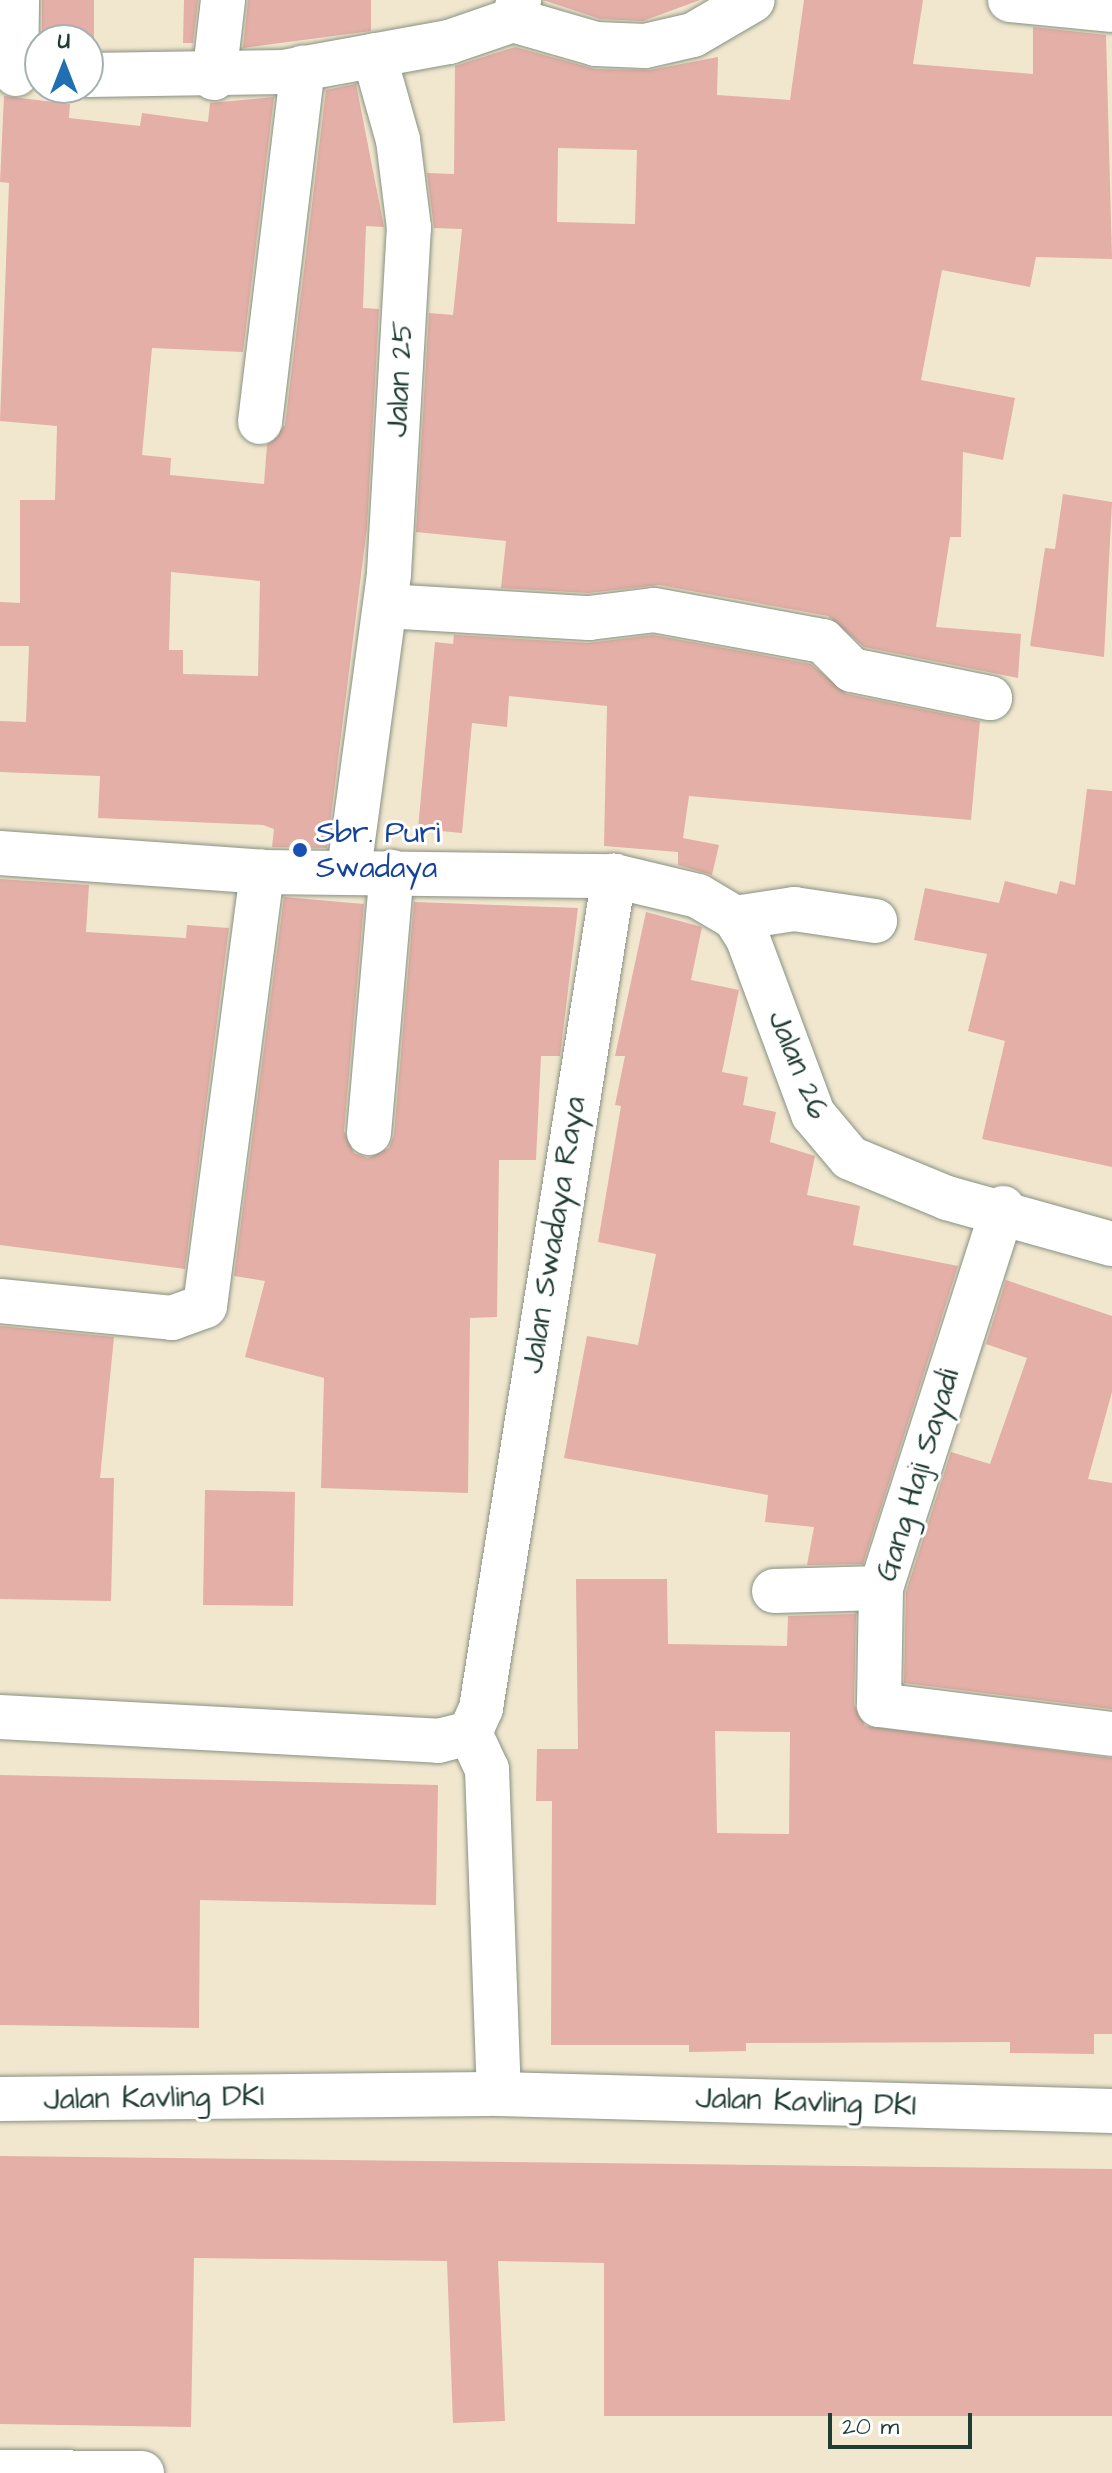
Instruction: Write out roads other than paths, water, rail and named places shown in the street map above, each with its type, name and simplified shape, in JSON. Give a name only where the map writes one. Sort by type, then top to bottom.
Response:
[{"type":"street","points":[[17,0],[19,74]]},
{"type":"street","points":[[214,78],[223,0]]},
{"type":"street","points":[[104,75],[214,78],[303,68],[374,55],[516,10],[596,44],[645,46],[693,35],[753,0]]},
{"type":"street","points":[[1010,0],[1112,10]]},
{"type":"street","name":"Jalan 25","points":[[349,870],[385,606],[409,228],[398,140],[374,55]]},
{"type":"street","points":[[260,422],[303,68]]},
{"type":"street","points":[[385,606],[589,618],[654,610],[823,641],[852,670],[990,698]]},
{"type":"street","points":[[0,853],[262,872],[349,870],[614,876],[698,896],[735,918],[794,909],[875,921]]},
{"type":"street","points":[[0,1301],[172,1318],[205,1306],[262,872]]},
{"type":"street","points":[[369,1133],[392,872]]},
{"type":"street","name":"Jalan Swadaya Raya","points":[[470,1733],[481,1708],[614,876]]},
{"type":"street","name":"Jalan 26","points":[[735,918],[828,1135],[882,1176],[1003,1208],[1112,1244]]},
{"type":"street","name":"Gang Haji Sayadi","points":[[1003,1208],[881,1588],[884,1709],[1112,1734]]},
{"type":"street","points":[[774,1591],[881,1588]]},
{"type":"street","points":[[0,1717],[438,1741],[470,1733],[487,1769],[499,2094]]},
{"type":"street","name":"Jalan Kavling DKI","points":[[0,2099],[499,2094],[1112,2111]]},
{"type":"street","points":[[0,2472],[142,2473]]},
{"type":"place","name":"Sbr. Puri Swadaya","points":[[300,850]]}]
